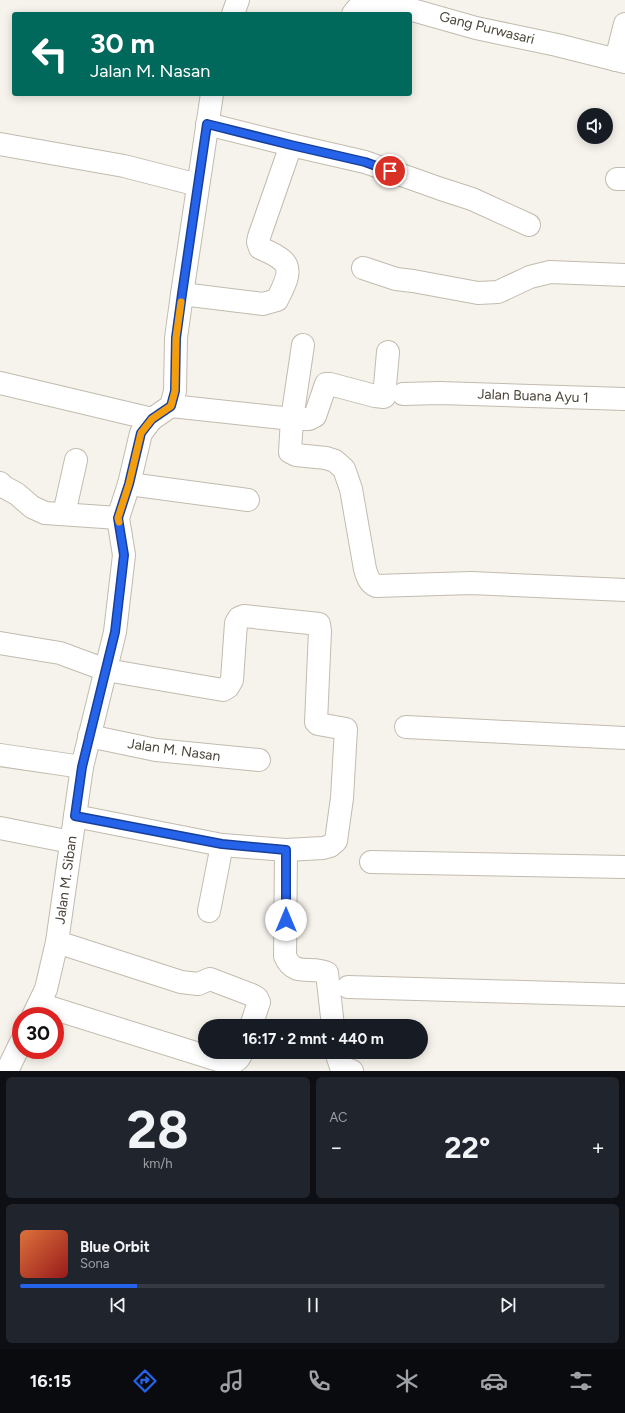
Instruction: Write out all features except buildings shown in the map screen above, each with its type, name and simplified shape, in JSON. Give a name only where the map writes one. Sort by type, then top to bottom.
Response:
[{"type":"street","points":[[234,12],[238,0]]},
{"type":"street","name":"Gang Purwasari","points":[[355,12],[363,3],[375,1],[400,6],[440,8],[476,28],[557,45],[620,61]]},
{"type":"street","points":[[620,61],[625,24]]},
{"type":"street","points":[[212,96],[176,338],[175,391],[171,406],[292,420],[309,420],[315,416],[326,384],[376,396],[384,396],[388,352]]},
{"type":"street","points":[[207,124],[365,162],[472,199],[529,225]]},
{"type":"street","points":[[0,144],[124,166],[198,185]]},
{"type":"street","points":[[182,294],[264,304],[277,300],[287,275],[287,268],[283,260],[260,248],[259,237],[291,145]]},
{"type":"street","points":[[363,268],[396,279],[478,293],[498,292],[530,277],[550,272],[625,275]]},
{"type":"street","points":[[303,345],[292,420],[290,452],[296,455],[326,458],[335,461],[344,469],[354,503],[365,569],[372,584],[376,586],[471,583],[625,590]]},
{"type":"street","points":[[0,383],[152,419]]},
{"type":"street","name":"Jalan Buana Ayu 1","points":[[404,394],[440,393],[625,400]]},
{"type":"street","name":"Jalan M. Siban","points":[[37,1007],[46,989],[57,942],[82,767],[115,632],[124,555],[118,518],[129,484],[141,433],[152,419],[171,406]]},
{"type":"street","points":[[64,514],[76,460]]},
{"type":"street","points":[[0,483],[4,488],[17,494],[38,511],[44,513],[118,518]]},
{"type":"street","points":[[129,484],[248,500]]},
{"type":"street","points":[[0,643],[60,653],[106,670],[223,690],[228,687],[232,680],[236,624],[239,618],[244,616],[319,624],[320,631],[316,722],[318,724],[346,729],[342,798],[336,841],[330,846],[323,848],[286,850],[222,844],[75,816]]},
{"type":"street","points":[[406,727],[625,738]]},
{"type":"street","name":"Jalan M. Nasan","points":[[90,736],[156,750],[259,760]]},
{"type":"street","points":[[0,755],[82,767]]},
{"type":"street","points":[[0,828],[71,842]]},
{"type":"street","points":[[209,911],[222,844]]},
{"type":"street","points":[[286,850],[285,956],[292,966],[300,970],[320,971],[327,973],[332,1019]]},
{"type":"street","points":[[371,862],[625,867]]},
{"type":"street","points":[[57,942],[181,982],[198,984],[210,979],[252,995],[257,998],[259,1002],[253,1019]]},
{"type":"street","points":[[348,987],[625,995]]},
{"type":"street","points":[[64,1018],[198,1055]]},
{"type":"street","points":[[8,1071],[13,1059]]},
{"type":"street","points":[[214,1059],[232,1063],[239,1059]]},
{"type":"street","points":[[338,1059],[341,1067],[352,1071]]},
{"type":"slow traffic","points":[[119,522],[118,518],[129,484],[141,433],[152,419],[171,406],[175,391],[176,338],[181,302]]},
{"type":"route","points":[[286,920],[286,850],[222,844],[75,816],[82,767],[115,632],[124,555],[118,518],[129,484],[141,433],[152,419],[171,406],[175,391],[176,338],[207,124],[365,162],[390,171]]}]
